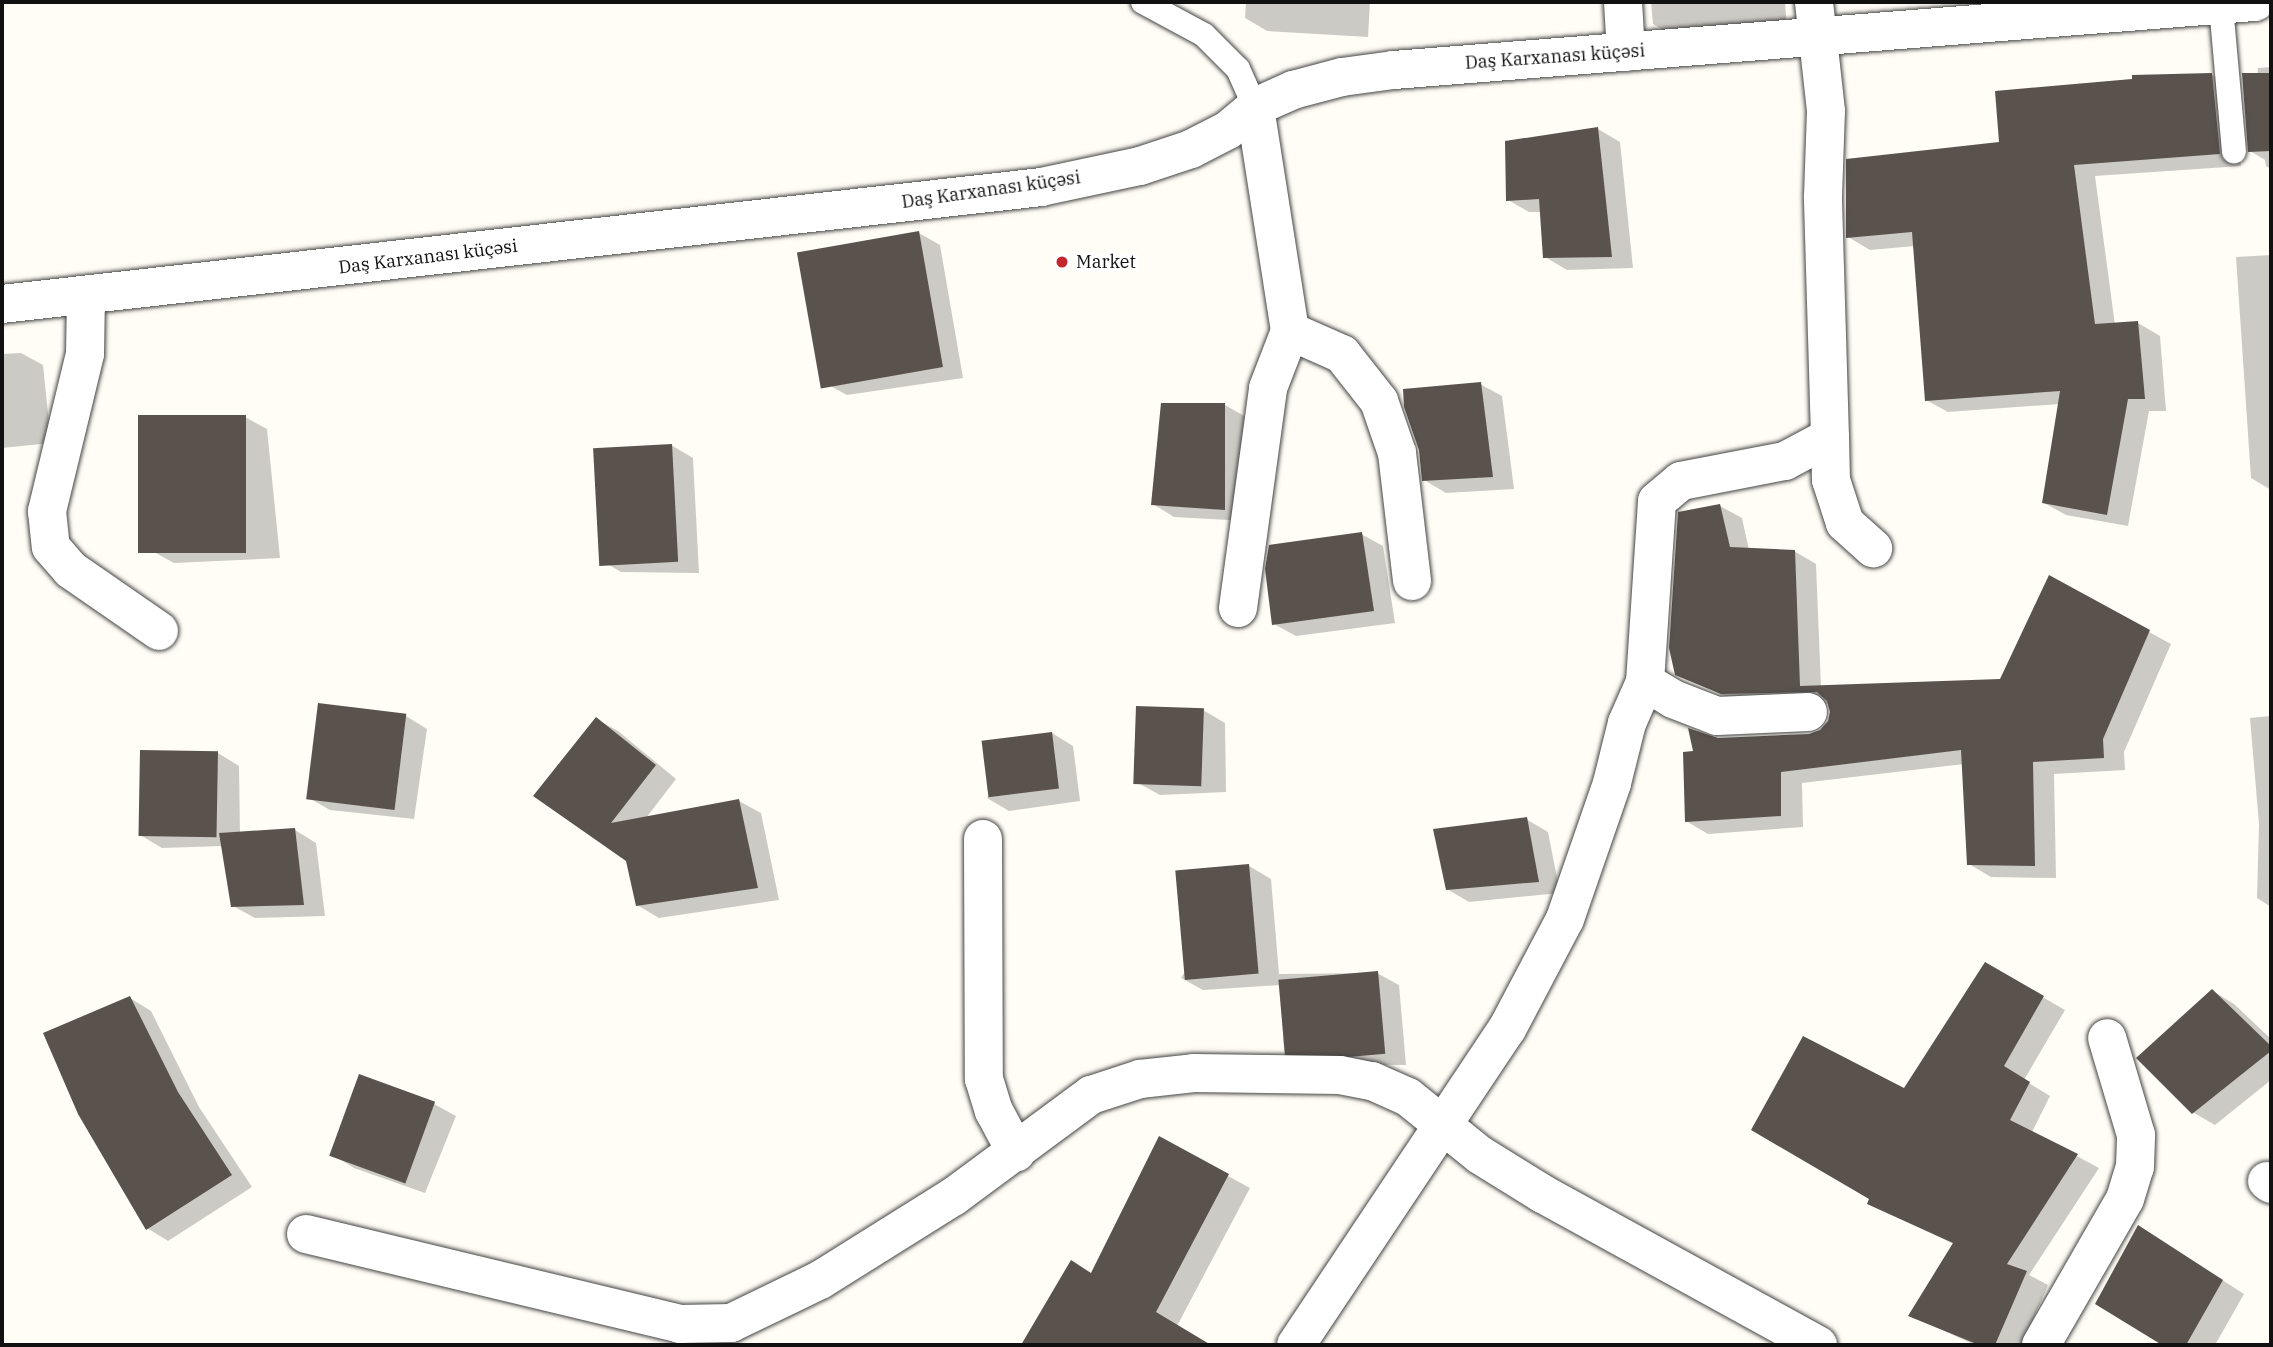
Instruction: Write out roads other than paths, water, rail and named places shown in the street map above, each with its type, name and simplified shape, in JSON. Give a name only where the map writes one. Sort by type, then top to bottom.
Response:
[{"type":"street","points":[[1623,2],[1626,52]]},
{"type":"street","name":"Daş Karxanası küçəsi","points":[[2,304],[1041,187],[1140,166],[1191,149],[1228,130],[1255,107],[1293,90],[1342,77],[1394,70],[1626,52],[1816,18],[2238,4]]},
{"type":"street","points":[[1816,18],[1826,111],[1823,196],[1831,480],[1845,523],[1873,548]]},
{"type":"street","points":[[1238,608],[1268,388],[1290,331],[1255,107]]},
{"type":"street","points":[[86,296],[85,354],[47,511],[51,547],[71,570],[159,631]]},
{"type":"street","points":[[1290,331],[1342,354],[1379,401],[1397,453],[1412,581]]},
{"type":"street","points":[[1296,1345],[1507,1029],[1565,919],[1612,783],[1627,723],[1645,682],[1657,501],[1681,481],[1785,461],[1830,437]]},
{"type":"street","points":[[1645,682],[1673,699],[1717,716],[1808,712]]},
{"type":"street","points":[[983,839],[984,1079],[994,1111],[1016,1152]]},
{"type":"street","points":[[2041,1345],[2125,1199],[2134,1167],[2136,1135],[2107,1038]]},
{"type":"street","points":[[306,1234],[680,1324],[731,1322],[820,1280],[953,1197],[1091,1095],[1140,1079],[1194,1073],[1340,1075],[1372,1081],[1408,1097],[1480,1155],[1543,1194],[1818,1345]]},
{"type":"lane","points":[[1143,2],[1204,35],[1238,69],[1255,107]]},
{"type":"lane","points":[[2234,151],[2238,4]]},
{"type":"place","name":"Market","points":[[1062,262]]}]
